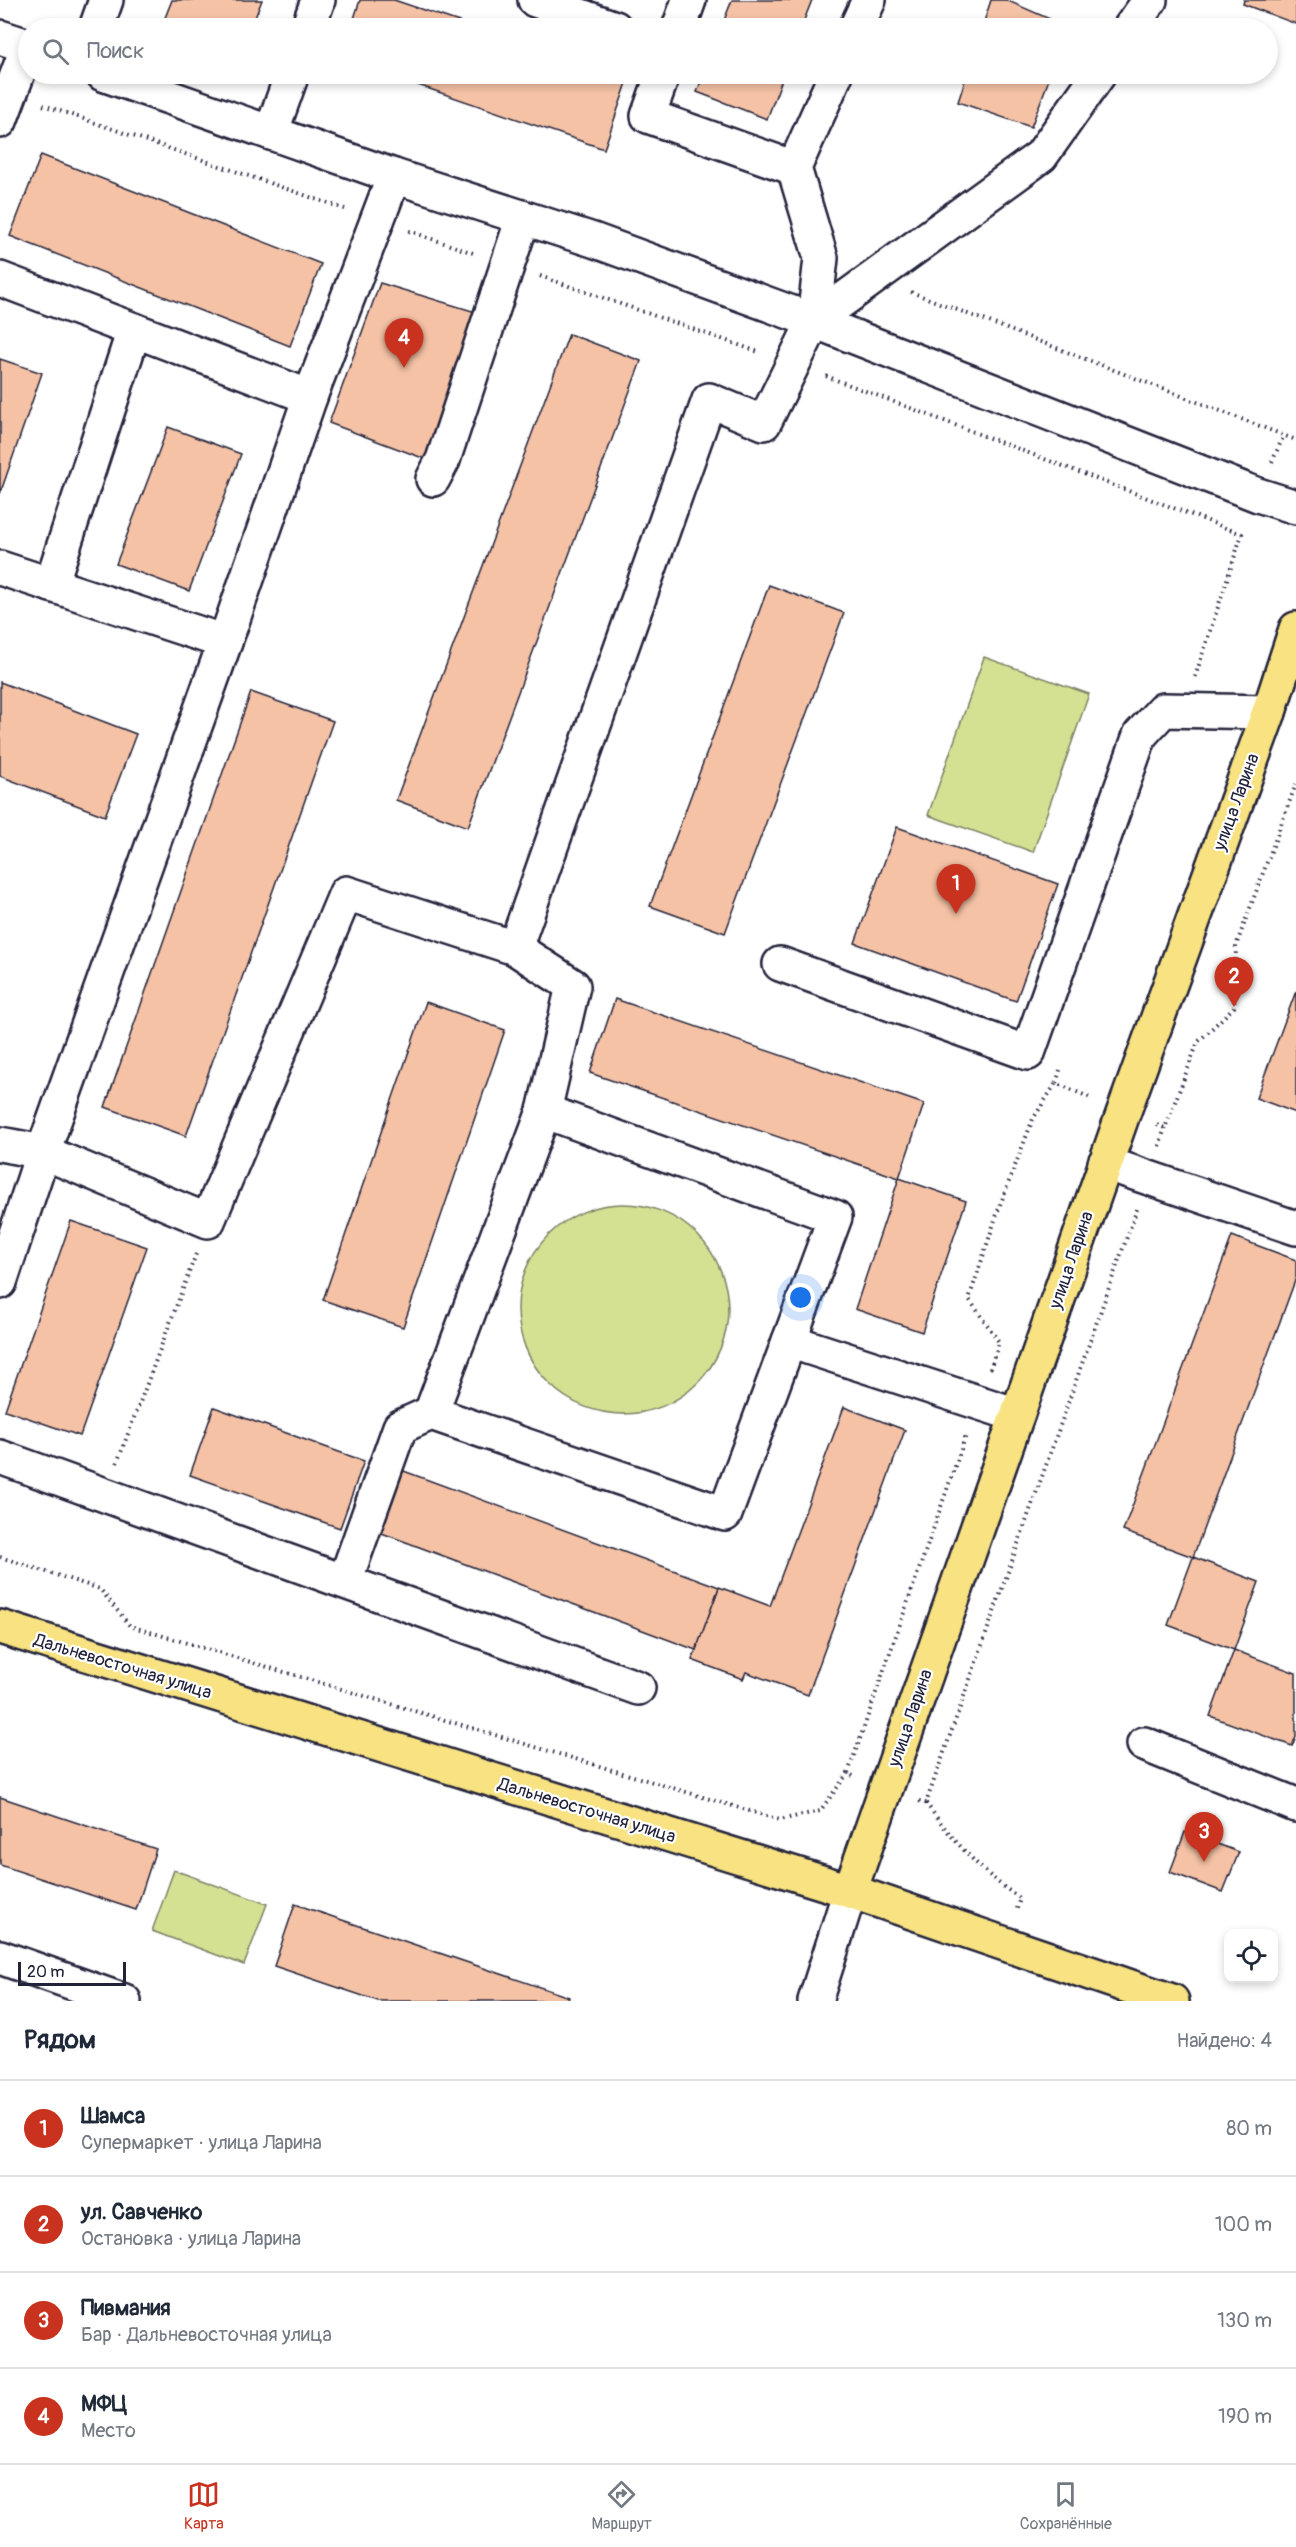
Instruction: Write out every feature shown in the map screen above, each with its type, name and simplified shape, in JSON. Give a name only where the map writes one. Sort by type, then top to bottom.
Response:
[{"type":"main road","name":"улица Ларина","points":[[850,1891],[1105,1163],[1269,712],[1296,629]]},
{"type":"main road","name":"Дальневосточная улица","points":[[0,1627],[850,1891],[1172,2001]]},
{"type":"street","points":[[100,18],[106,0]]},
{"type":"street","points":[[312,18],[318,0]]},
{"type":"street","points":[[535,0],[586,18]]},
{"type":"street","points":[[683,18],[689,0]]},
{"type":"street","points":[[861,18],[869,0]]},
{"type":"street","points":[[1137,18],[1150,0]]},
{"type":"street","points":[[0,37],[18,43]]},
{"type":"street","points":[[5,108],[18,73]]},
{"type":"street","points":[[131,84],[394,176],[593,240],[814,321],[1258,495],[1296,507]]},
{"type":"street","points":[[271,133],[288,84]]},
{"type":"street","points":[[659,84],[648,116],[794,168]]},
{"type":"street","points":[[515,948],[708,400],[764,423],[814,321],[821,258],[794,168],[832,84]]},
{"type":"street","points":[[814,321],[1041,156],[1092,84]]},
{"type":"street","points":[[0,1282],[43,1152],[310,397],[394,176]]},
{"type":"street","points":[[434,479],[443,460],[523,218]]},
{"type":"street","points":[[0,279],[310,397]]},
{"type":"street","points":[[51,585],[134,330]]},
{"type":"street","points":[[0,568],[225,642]]},
{"type":"street","points":[[780,964],[1028,1053],[1140,735],[1163,710],[1269,712]]},
{"type":"street","points":[[0,1144],[43,1152],[208,1221],[346,893],[515,948],[573,986],[544,1111],[430,1413],[400,1428],[345,1581]]},
{"type":"street","points":[[430,1413],[725,1514],[835,1217],[544,1111]]},
{"type":"street","points":[[1105,1163],[1296,1228]]},
{"type":"street","points":[[789,1341],[1017,1415]]},
{"type":"street","points":[[0,1457],[638,1688]]},
{"type":"street","points":[[1144,1744],[1296,1805]]},
{"type":"street","points":[[815,2001],[850,1891]]},
{"type":"street","points":[[0,1957],[124,2001]]},
{"type":"path","points":[[5,108],[378,220],[793,364],[1242,534],[1184,710]]},
{"type":"path","points":[[873,278],[1296,440]]},
{"type":"path","points":[[1064,1060],[1056,1083],[1165,1128],[1198,1042],[1234,1007],[1236,946],[1296,784]]},
{"type":"path","points":[[105,1495],[208,1221]]},
{"type":"path","points":[[0,1557],[100,1589],[130,1626],[780,1820],[820,1811],[848,1773]]},
{"type":"path","points":[[926,1803],[947,1832],[1002,1887],[1020,1898],[1007,1944]]},
{"type":"green space","points":[[984,657],[1089,694],[1033,852],[928,815]]},
{"type":"green space","points":[[623,1204],[643,1206],[663,1212],[681,1222],[697,1235],[710,1251],[720,1269],[726,1289],[728,1309],[726,1329],[720,1349],[710,1367],[697,1383],[681,1396],[663,1406],[643,1412],[623,1414],[603,1412],[583,1406],[565,1396],[549,1383],[536,1367],[526,1349],[520,1329],[518,1309],[520,1289],[526,1269],[536,1251],[549,1235],[565,1222],[583,1212],[603,1206]]},
{"type":"green space","points":[[174,1870],[267,1904],[244,1965],[152,1931]]},
{"type":"building","points":[[172,0],[262,0],[255,18],[165,18]]},
{"type":"building","points":[[360,0],[394,0],[447,18],[354,18]]},
{"type":"building","points":[[732,0],[812,0],[805,18],[725,18]]},
{"type":"building","points":[[991,0],[1006,0],[1047,18],[985,18]]},
{"type":"building","points":[[1244,0],[1296,0],[1296,24],[1243,4]]},
{"type":"building","points":[[415,84],[627,84],[604,149]]},
{"type":"building","points":[[700,84],[780,84],[767,119],[697,92]]},
{"type":"building","points":[[964,84],[1047,84],[1031,127],[958,102]]},
{"type":"building","points":[[41,155],[321,264],[290,346],[10,236]]},
{"type":"building","points":[[380,283],[479,313],[428,460],[329,423]]},
{"type":"building","points":[[569,334],[641,361],[468,827],[396,800]]},
{"type":"building","points":[[0,359],[42,373],[0,494]]},
{"type":"building","points":[[168,427],[241,454],[189,591],[116,564]]},
{"type":"building","points":[[769,585],[844,613],[725,933],[650,906]]},
{"type":"building","points":[[0,682],[136,734],[105,816],[0,776]]},
{"type":"building","points":[[251,692],[333,721],[186,1136],[105,1107]]},
{"type":"building","points":[[897,827],[1058,884],[1016,1001],[855,943]]},
{"type":"building","points":[[1296,991],[1296,1113],[1256,1098]]},
{"type":"building","points":[[615,999],[924,1104],[899,1178],[590,1073]]},
{"type":"building","points":[[426,1002],[505,1030],[403,1327],[323,1300]]},
{"type":"building","points":[[899,1178],[966,1201],[922,1332],[855,1309]]},
{"type":"building","points":[[71,1221],[147,1247],[80,1436],[5,1410]]},
{"type":"building","points":[[1232,1236],[1296,1260],[1296,1278],[1193,1557],[1123,1531]]},
{"type":"building","points":[[214,1407],[364,1461],[340,1528],[190,1475]]},
{"type":"building","points":[[844,1407],[905,1430],[808,1695],[746,1672],[743,1679],[692,1660],[719,1587],[770,1606]]},
{"type":"building","points":[[401,1470],[719,1587],[696,1650],[379,1532]]},
{"type":"building","points":[[1193,1557],[1259,1582],[1234,1650],[1168,1625]]},
{"type":"building","points":[[1234,1650],[1296,1673],[1296,1736],[1292,1746],[1210,1716]]},
{"type":"building","points":[[0,1797],[156,1849],[136,1910],[0,1865]]},
{"type":"building","points":[[1185,1832],[1239,1852],[1223,1892],[1170,1872]]},
{"type":"building","points":[[295,1904],[569,1997],[568,2001],[378,2001],[274,1966]]},
{"type":"place","name":"МФЦ","points":[[404,368]]},
{"type":"place","name":"Шамса","points":[[956,914]]},
{"type":"place","name":"ул. Савченко","points":[[1234,1007]]},
{"type":"place","name":"Пивмания","points":[[1204,1862]]}]
